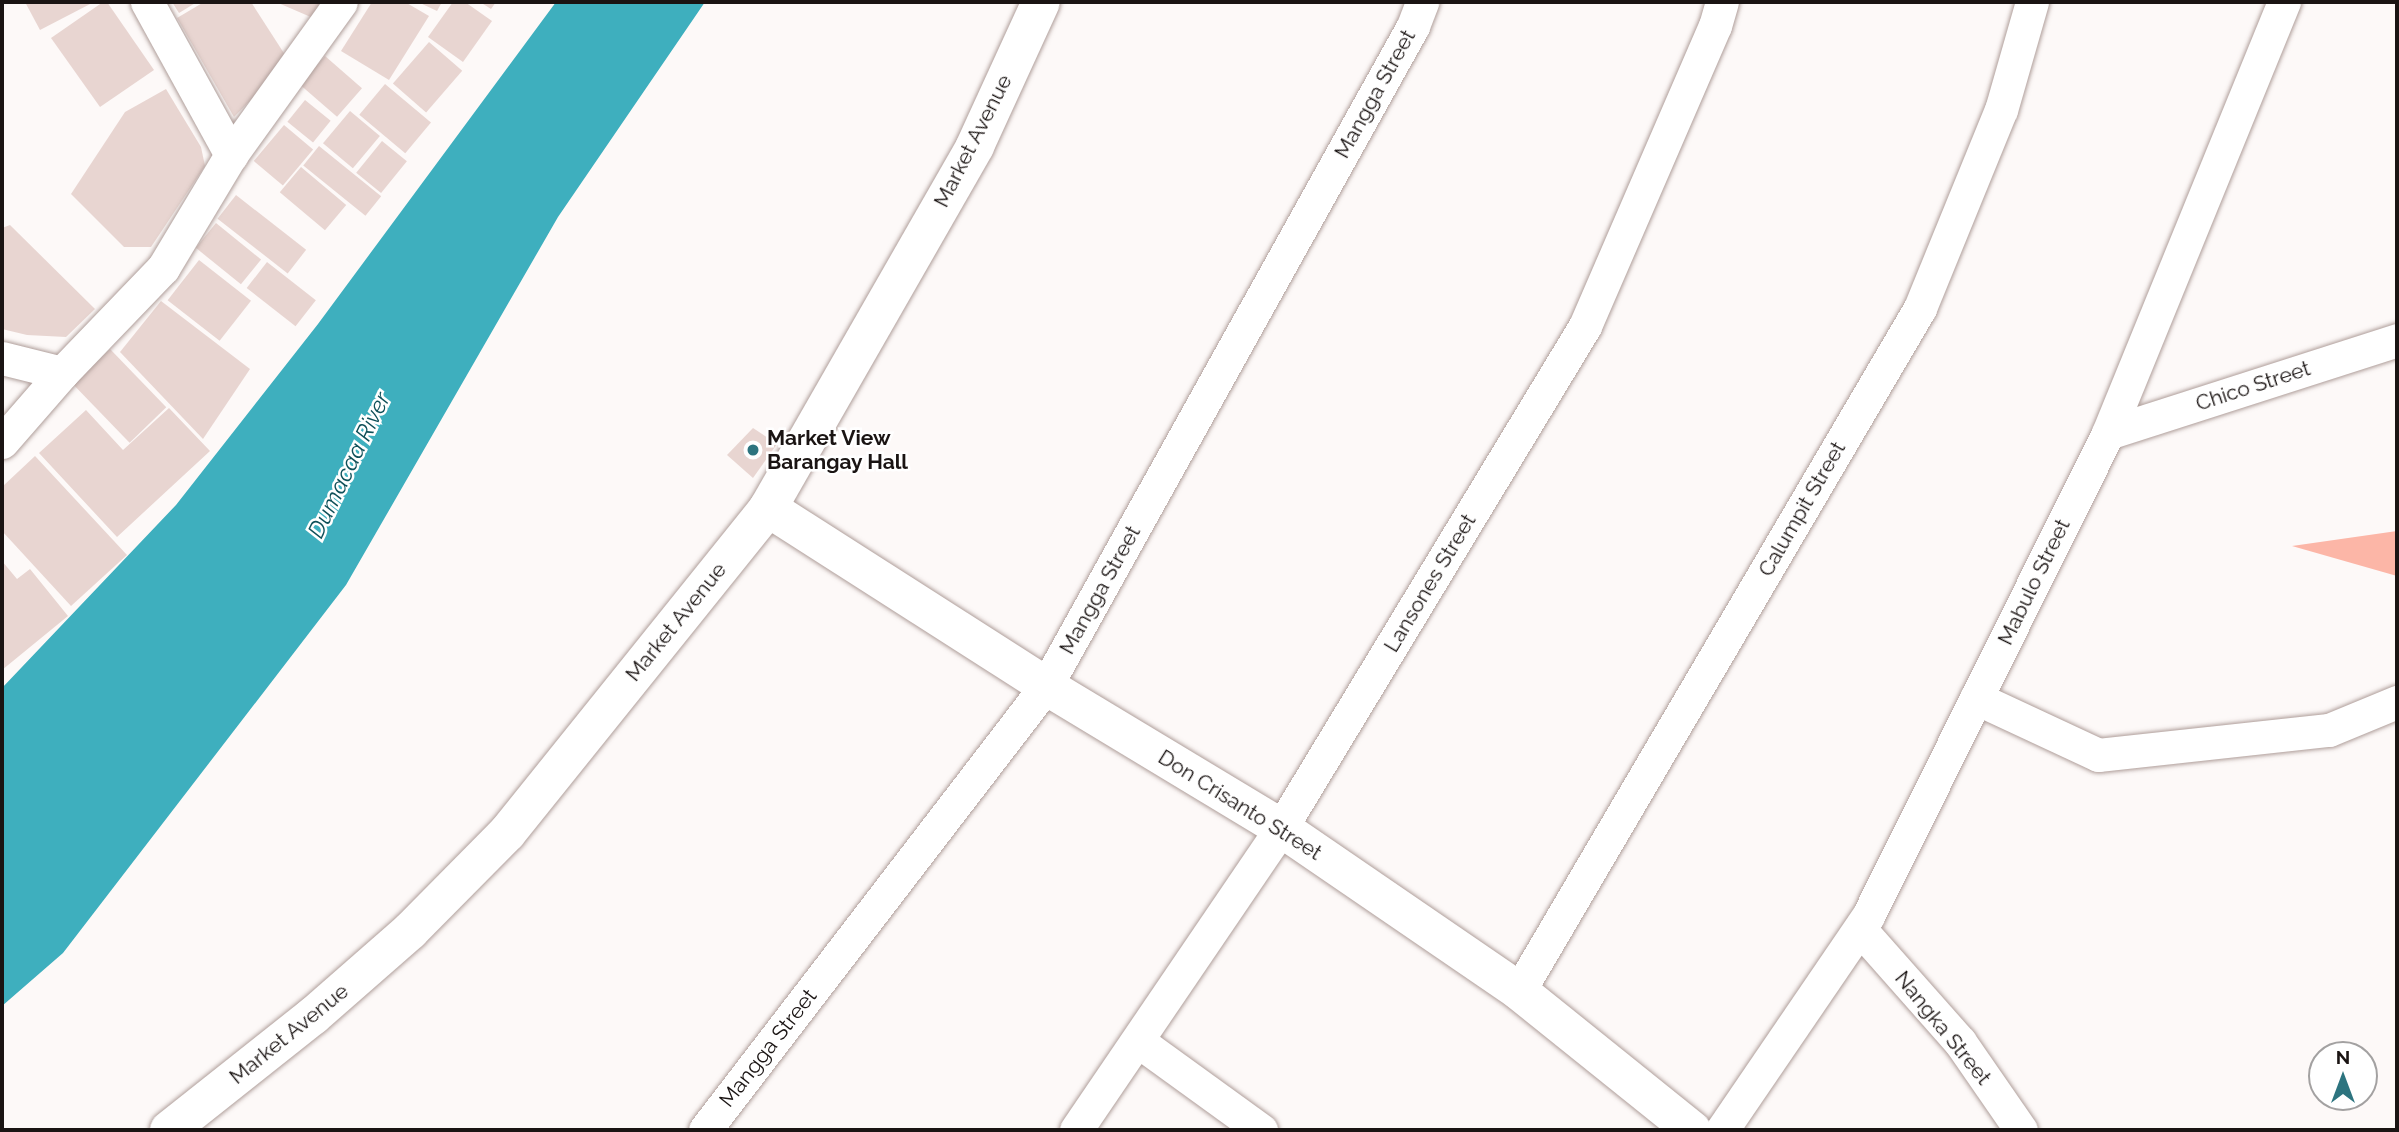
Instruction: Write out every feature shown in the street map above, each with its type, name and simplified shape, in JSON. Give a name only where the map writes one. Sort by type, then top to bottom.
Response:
[{"type":"street","points":[[147,2],[231,155]]},
{"type":"street","points":[[2,442],[62,373],[163,268],[231,155],[341,2]]},
{"type":"street","name":"Market Avenue","points":[[179,1127],[410,931],[507,833],[768,508],[975,146],[1041,2]]},
{"type":"street","name":"Mangga Street","points":[[705,1130],[1046,686],[1413,26],[1422,2]]},
{"type":"street","name":"Lansones Street","points":[[1076,1130],[1281,828],[1585,326],[1715,26],[1722,2]]},
{"type":"street","name":"Calumpit Street","points":[[1519,992],[1920,308],[2001,110],[2032,2]]},
{"type":"street","name":"Mabulo Street","points":[[1722,1130],[1860,929],[1976,698],[2108,433],[2284,2]]},
{"type":"street","name":"Chico Street","points":[[2108,433],[2397,340]]},
{"type":"street","points":[[2,358],[62,373]]},
{"type":"street","name":"Don Crisanto Street","points":[[768,508],[1046,686],[1281,828],[1519,992],[1692,1130]]},
{"type":"street","points":[[1976,698],[2098,755],[2329,730],[2397,702]]},
{"type":"street","name":"Nangka Street","points":[[1860,929],[1960,1042],[2021,1130]]},
{"type":"street","points":[[1138,1041],[1261,1130]]},
{"type":"shaded area","points":[[2397,531],[2397,576],[2292,546]]},
{"type":"water","name":"Dumacaa River","points":[[556,2],[705,2],[558,217],[346,585],[63,953],[2,1006],[2,688],[176,505],[318,324]]},
{"type":"building","points":[[25,2],[94,2],[40,30]]},
{"type":"building","points":[[103,2],[107,2],[154,70],[100,107],[51,38]]},
{"type":"building","points":[[172,2],[197,2],[179,13]]},
{"type":"building","points":[[204,2],[251,2],[289,61],[234,117],[177,18]]},
{"type":"building","points":[[276,2],[320,2],[313,18]]},
{"type":"building","points":[[372,2],[405,2],[429,16],[389,80],[341,51]]},
{"type":"building","points":[[418,2],[442,2],[437,11]]},
{"type":"building","points":[[453,2],[465,2],[492,21],[463,62],[428,37]]},
{"type":"building","points":[[480,2],[496,2],[491,9]]},
{"type":"building","points":[[429,42],[462,71],[426,112],[393,84]]},
{"type":"building","points":[[325,56],[362,88],[337,117],[300,85]]},
{"type":"building","points":[[385,84],[431,123],[405,153],[359,115]]},
{"type":"building","points":[[166,89],[201,147],[205,166],[151,247],[124,247],[71,194],[125,112]]},
{"type":"building","points":[[305,100],[331,121],[313,143],[287,122]]},
{"type":"building","points":[[350,111],[380,136],[353,168],[323,143]]},
{"type":"building","points":[[284,125],[313,149],[283,185],[254,161]]},
{"type":"building","points":[[382,141],[407,161],[381,193],[356,173]]},
{"type":"building","points":[[319,146],[381,196],[365,216],[303,165]]},
{"type":"building","points":[[301,167],[346,205],[325,230],[280,192]]},
{"type":"building","points":[[236,195],[306,250],[288,273],[218,219]]},
{"type":"building","points":[[216,223],[261,260],[241,284],[196,248]]},
{"type":"building","points":[[10,225],[95,309],[66,337],[27,335],[2,329],[2,228]]},
{"type":"building","points":[[199,260],[251,301],[220,341],[168,300]]},
{"type":"building","points":[[267,262],[316,300],[296,326],[247,288]]},
{"type":"building","points":[[161,301],[250,369],[203,439],[120,352]]},
{"type":"building","points":[[110,349],[166,407],[130,443],[73,384]]},
{"type":"building","points":[[169,408],[210,451],[117,537],[39,453],[86,410],[123,450]]},
{"type":"building","name":"Market View Barangay Hall","points":[[753,428],[777,444],[753,478],[727,455]]},
{"type":"building","points":[[35,456],[127,555],[71,606],[2,531],[2,487]]},
{"type":"building","points":[[2,561],[17,579],[30,569],[68,616],[2,670]]},
{"type":"place","name":"Market View Barangay Hall","points":[[753,450]]}]
